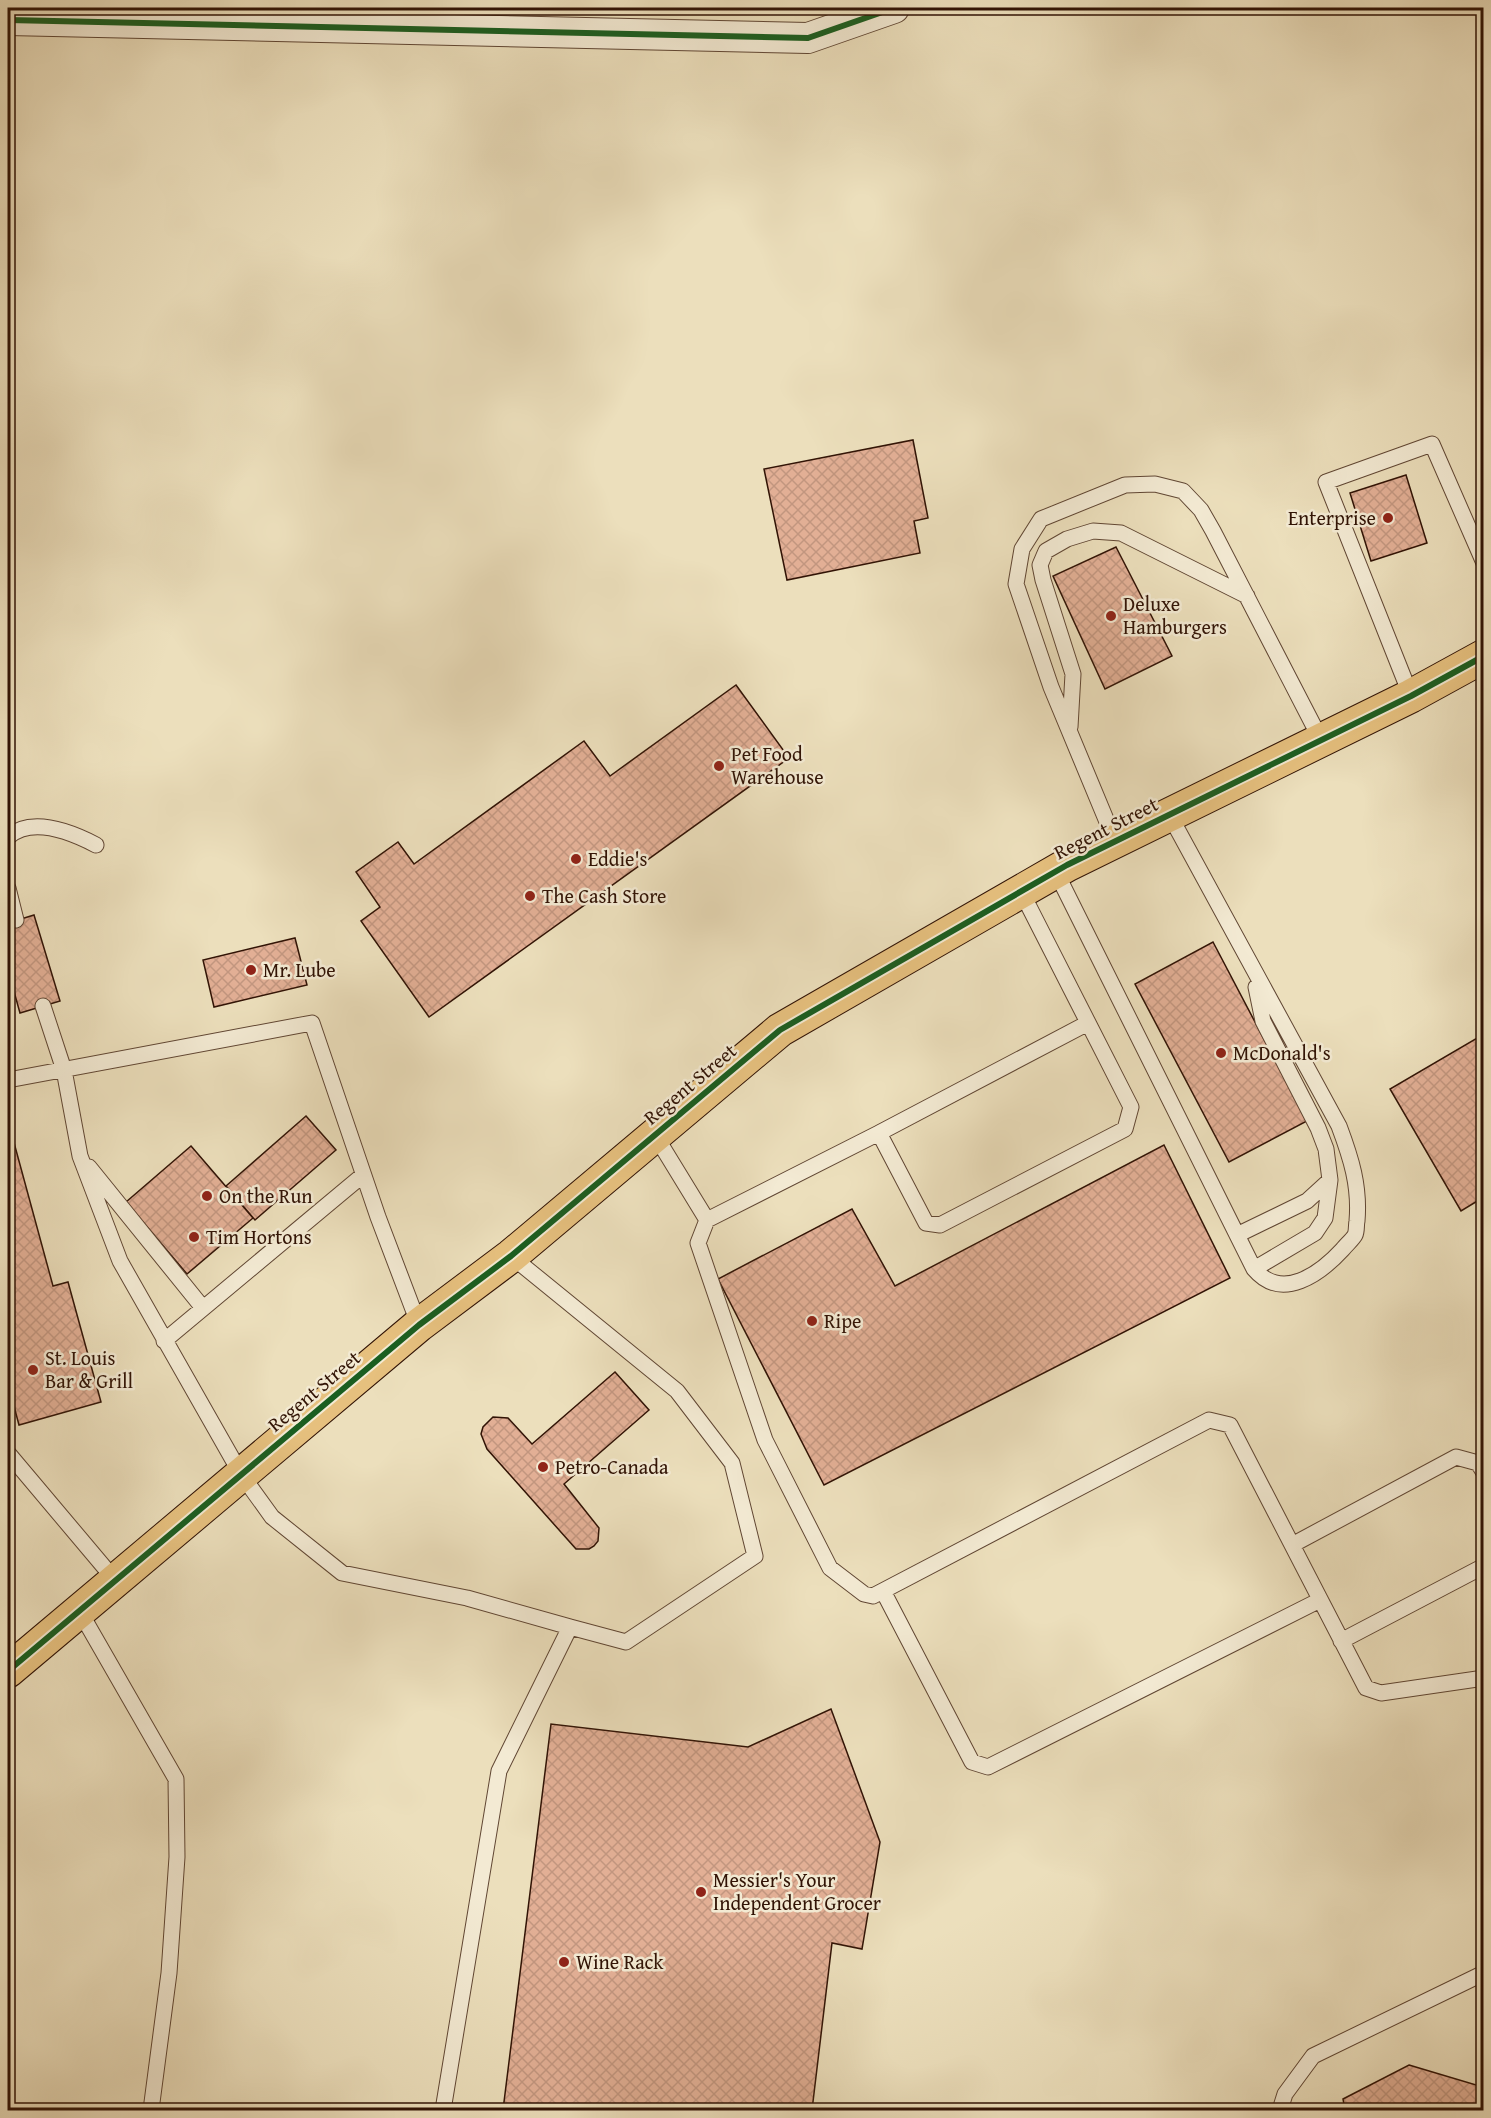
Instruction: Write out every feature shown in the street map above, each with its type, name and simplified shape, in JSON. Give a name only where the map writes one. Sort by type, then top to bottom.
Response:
[{"type":"main road","name":"Regent Street","points":[[8,1671],[419,1325],[512,1256],[780,1030],[1056,872],[1411,696],[1484,656]]},
{"type":"street","points":[[8,20],[808,38],[894,8]]},
{"type":"lane","points":[[1411,696],[1326,482],[1432,444],[1484,563]]},
{"type":"lane","points":[[1115,841],[1051,687],[1016,584],[1022,549],[1041,519],[1125,486],[1155,484],[1183,491],[1201,510],[1321,740]]},
{"type":"lane","points":[[1070,733],[1073,674],[1040,565],[1046,551],[1067,539],[1094,531],[1121,533],[1246,596]]},
{"type":"lane","points":[[1056,872],[1254,1269],[1263,1279],[1276,1284],[1291,1284],[1326,1267],[1355,1235],[1359,1201],[1353,1164],[1339,1126],[1253,972],[1169,814]]},
{"type":"lane","points":[[8,837],[26,828],[52,828],[73,833],[96,845]]},
{"type":"lane","points":[[8,888],[16,920]]},
{"type":"lane","points":[[879,1133],[926,1223],[940,1225],[1125,1129],[1131,1107],[1021,891]]},
{"type":"lane","points":[[1253,972],[1263,1021],[1318,1128],[1326,1149],[1330,1180],[1325,1218],[1315,1233],[1254,1269]]},
{"type":"lane","points":[[43,1006],[63,1070],[80,1156],[120,1261],[241,1474],[272,1517],[342,1574],[467,1598],[626,1642],[755,1556],[732,1463],[677,1391],[512,1256]]},
{"type":"lane","points":[[8,1080],[312,1023],[363,1175],[419,1325]]},
{"type":"lane","points":[[1088,1023],[707,1220],[698,1243],[765,1440],[830,1568],[864,1594],[873,1596],[1209,1419],[1230,1425],[1366,1689],[1381,1693],[1484,1677]]},
{"type":"lane","points":[[655,1135],[707,1220]]},
{"type":"lane","points":[[80,1156],[203,1308]]},
{"type":"lane","points":[[164,1341],[363,1175]]},
{"type":"lane","points":[[1237,1235],[1307,1201],[1330,1180]]},
{"type":"lane","points":[[8,1453],[115,1580]]},
{"type":"lane","points":[[1292,1545],[1456,1457],[1478,1463],[1484,1473]]},
{"type":"lane","points":[[1341,1641],[1484,1566]]},
{"type":"lane","points":[[883,1591],[972,1762],[988,1767],[1320,1600]]},
{"type":"lane","points":[[79,1610],[176,1779],[177,1857],[170,1961],[151,2110]]},
{"type":"lane","points":[[443,2110],[499,1771],[570,1628]]},
{"type":"lane","points":[[1280,2110],[1285,2094],[1313,2056],[1484,1973]]},
{"type":"building","points":[[913,440],[928,518],[914,521],[920,553],[787,580],[764,469]]},
{"type":"building","name":"Enterprise","points":[[1406,475],[1427,543],[1371,561],[1350,493]]},
{"type":"building","name":"Deluxe Hamburgers","points":[[1116,547],[1172,656],[1105,689],[1053,576]]},
{"type":"building","points":[[736,685],[789,758],[429,1017],[361,921],[380,907],[356,872],[398,842],[414,864],[584,741],[610,776]]},
{"type":"building","points":[[34,915],[60,1001],[20,1013],[8,970],[8,923]]},
{"type":"building","points":[[295,938],[307,985],[214,1007],[203,960]]},
{"type":"building","name":"McDonald's","points":[[1213,942],[1307,1121],[1229,1162],[1135,984]]},
{"type":"building","points":[[1484,1034],[1484,1197],[1461,1211],[1390,1089]]},
{"type":"building","points":[[306,1116],[336,1150],[255,1220],[226,1186]]},
{"type":"building","points":[[13,1139],[53,1286],[68,1282],[101,1402],[19,1425],[8,1384],[8,1140]]},
{"type":"building","points":[[1164,1145],[1230,1278],[824,1485],[718,1279],[852,1209],[895,1286]]},
{"type":"building","points":[[191,1146],[253,1218],[187,1274],[126,1202]]},
{"type":"building","name":"Petro-Canada","points":[[615,1372],[649,1410],[564,1484],[599,1528],[598,1541],[594,1546],[589,1549],[576,1549],[487,1449],[481,1434],[483,1427],[493,1417],[508,1418],[532,1444]]},
{"type":"building","name":"Messier's Your Independent Grocer","points":[[831,1709],[880,1842],[862,1949],[832,1943],[812,2110],[503,2110],[551,1724],[748,1747]]},
{"type":"building","points":[[1409,2065],[1483,2087],[1484,2110],[1345,2110],[1343,2099]]},
{"type":"cycle path","points":[[8,20],[808,38],[894,8]]},
{"type":"cycle path","points":[[8,1671],[419,1325],[511,1256],[780,1030],[1067,865],[1411,696],[1484,656]]},
{"type":"place","name":"Enterprise","points":[[1388,518]]},
{"type":"place","name":"Deluxe Hamburgers","points":[[1111,616]]},
{"type":"place","name":"Pet Food Warehouse","points":[[719,766]]},
{"type":"place","name":"Eddie's","points":[[576,859]]},
{"type":"place","name":"The Cash Store","points":[[530,896]]},
{"type":"place","name":"Mr. Lube","points":[[251,970]]},
{"type":"place","name":"McDonald's","points":[[1221,1053]]},
{"type":"place","name":"On the Run","points":[[207,1196]]},
{"type":"place","name":"Tim Hortons","points":[[194,1237]]},
{"type":"place","name":"Ripe","points":[[812,1321]]},
{"type":"place","name":"St. Louis Bar & Grill","points":[[33,1370]]},
{"type":"place","name":"Petro-Canada","points":[[543,1467]]},
{"type":"place","name":"Messier's Your Independent Grocer","points":[[701,1892]]},
{"type":"place","name":"Wine Rack","points":[[564,1962]]}]
